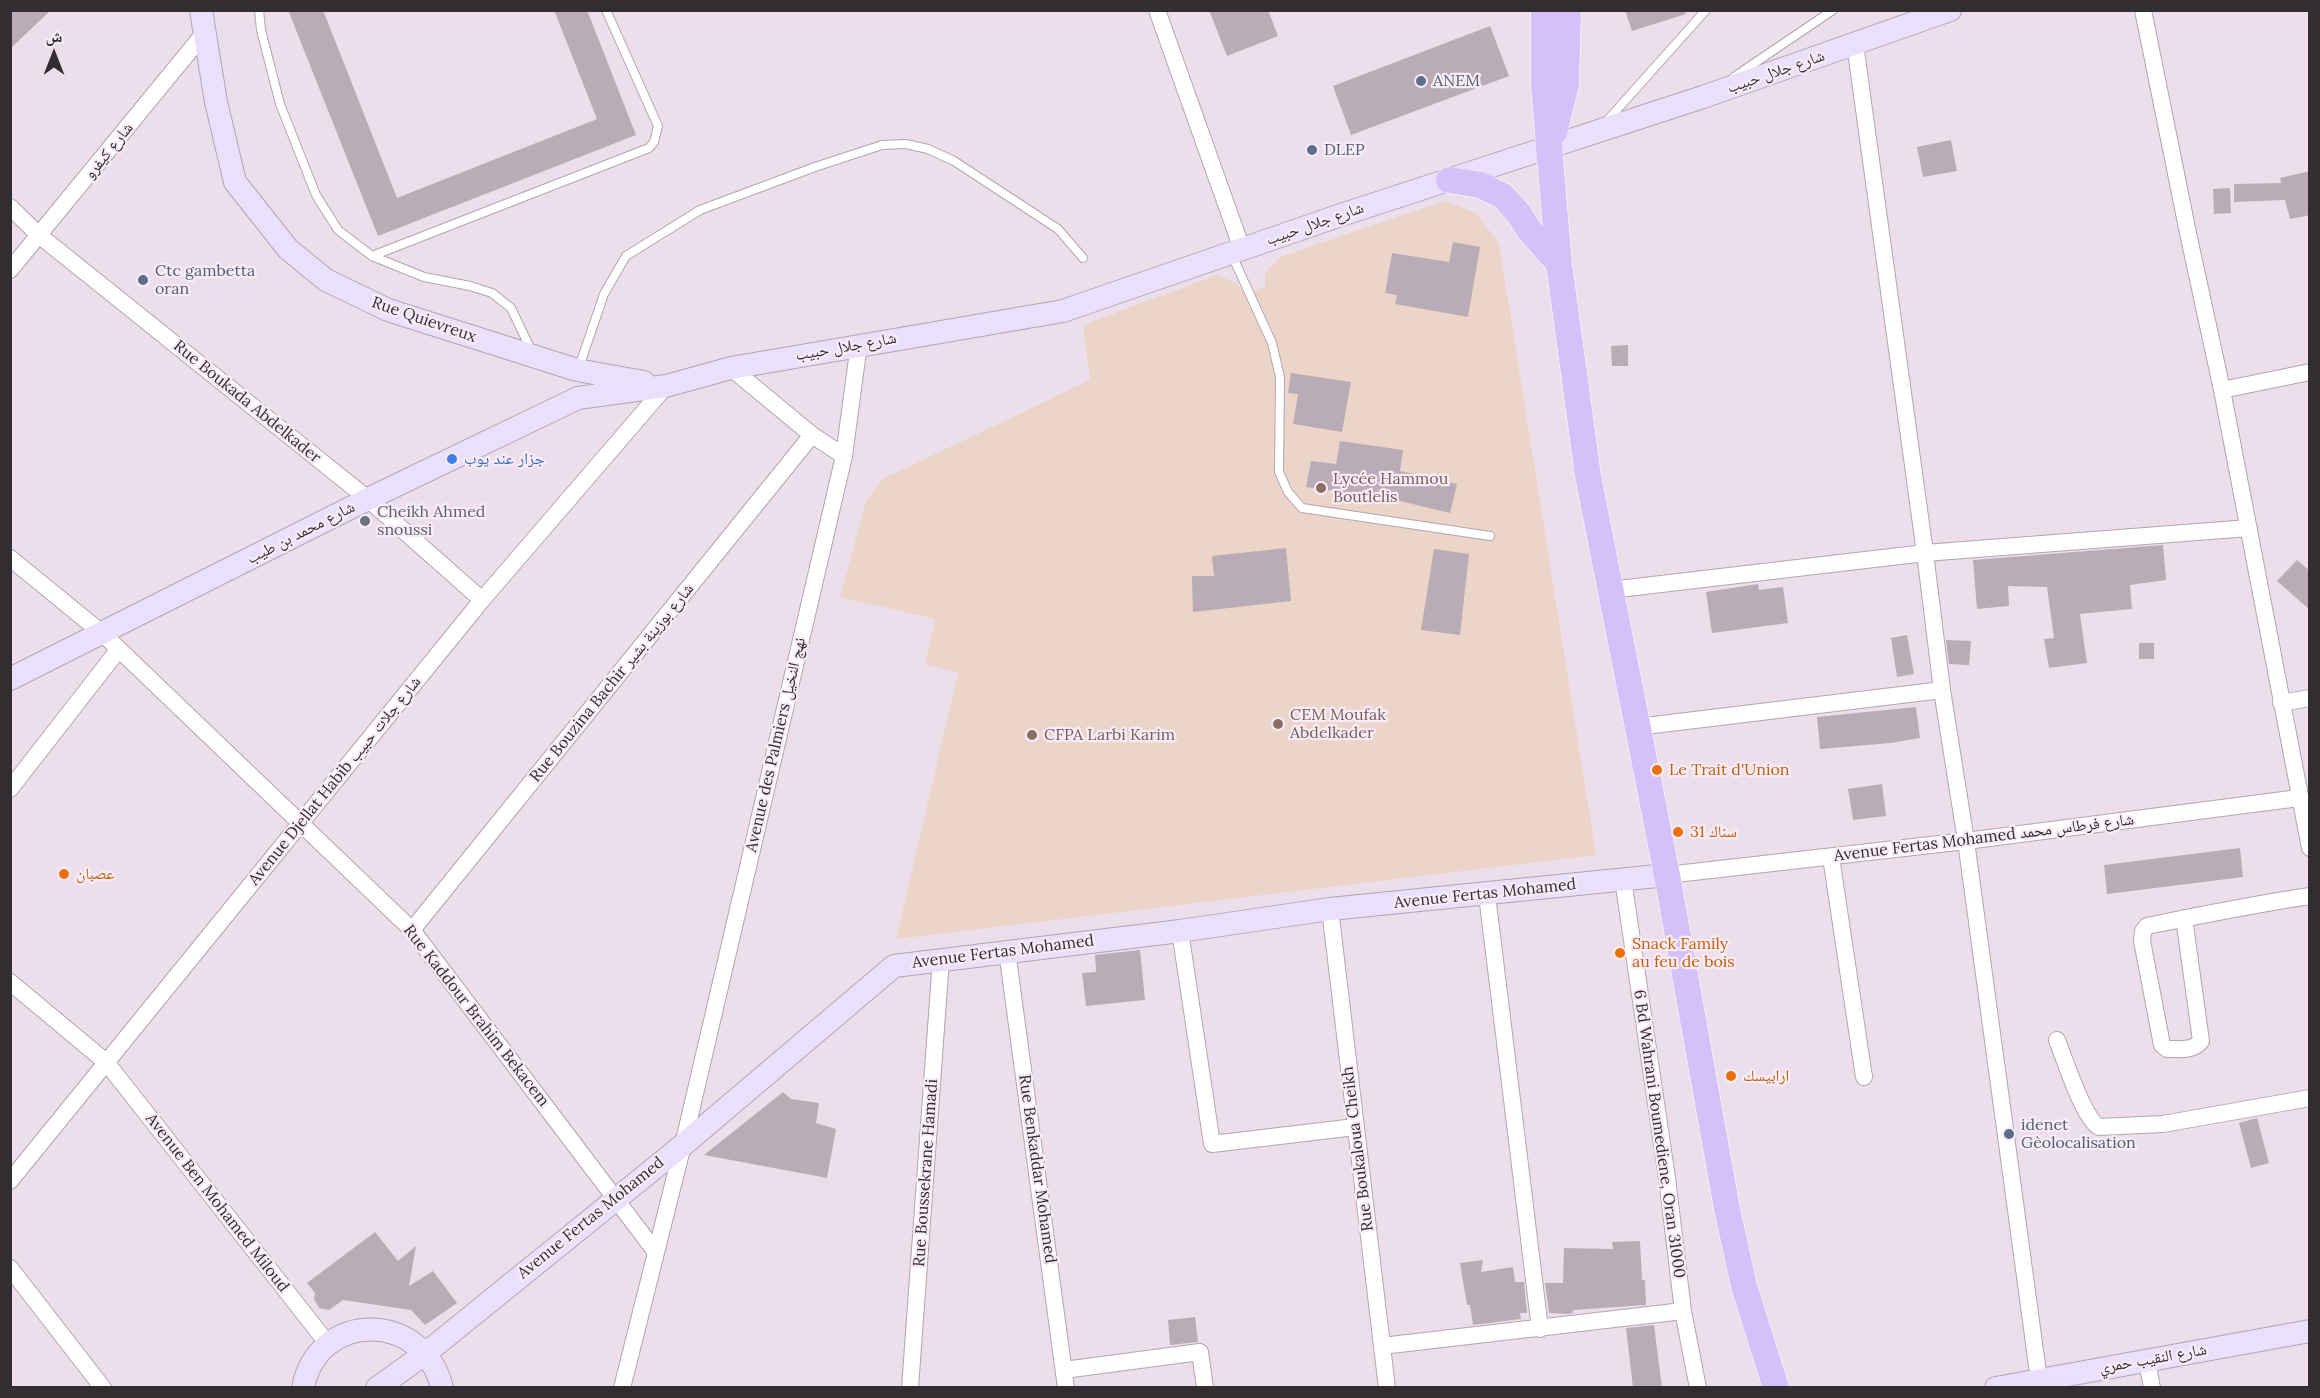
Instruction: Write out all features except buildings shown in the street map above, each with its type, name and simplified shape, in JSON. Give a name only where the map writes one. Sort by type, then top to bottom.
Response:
[{"type":"main road","points":[[1544,10],[1544,87],[1560,264],[1588,476],[1667,875],[1727,1209],[1744,1286],[1776,1388]]},
{"type":"main road","points":[[1550,147],[1566,85],[1568,10]]},
{"type":"main road","points":[[1449,180],[1480,185],[1503,196],[1529,230],[1560,264]]},
{"type":"street","points":[[1157,10],[1236,251]]},
{"type":"street","name":"شارع جلال حبيب","points":[[666,386],[731,368],[1064,310],[1703,97],[1950,10]]},
{"type":"street","points":[[2143,10],[2222,390],[2310,848]]},
{"type":"street","name":"شارع كيفرو","points":[[10,270],[40,236],[203,21]]},
{"type":"street","name":"Rue Quievreux","points":[[203,21],[216,102],[235,182],[288,249],[326,280],[388,310],[533,356],[578,370],[666,386]]},
{"type":"street","points":[[1855,44],[1942,690],[1966,841],[2039,1380]]},
{"type":"street","name":"Rue Boukada Abdelkader","points":[[10,207],[40,236],[368,499],[482,600]]},
{"type":"street","name":"Avenue des Palmiers نهج النخيل","points":[[622,1388],[683,1144],[844,456],[859,344]]},
{"type":"street","points":[[731,368],[812,435],[844,456]]},
{"type":"street","points":[[2222,390],[2310,372]]},
{"type":"street","name":"شارع محمد بن طيب","points":[[10,679],[111,641],[368,499],[578,398],[666,386]]},
{"type":"street","name":"Avenue Djellat Habib شارع جلات حبيب","points":[[10,1181],[482,600],[666,386]]},
{"type":"street","name":"Rue Bouzina Bachir شارع بوزينة بشير","points":[[412,930],[812,435]]},
{"type":"street","points":[[1610,590],[1925,553],[2249,528]]},
{"type":"street","name":"Rue Kaddour Brahim Bekacem","points":[[10,558],[111,641],[412,930],[655,1251]]},
{"type":"street","points":[[10,789],[111,641]]},
{"type":"street","points":[[1636,727],[1942,690]]},
{"type":"street","points":[[2281,703],[2310,698]]},
{"type":"street","name":"Avenue Fertas Mohamed شارع فرطاس محمد","points":[[1667,875],[1966,841],[2299,798]]},
{"type":"street","points":[[1831,857],[1864,1077]]},
{"type":"street","name":"Avenue Fertas Mohamed","points":[[377,1388],[426,1353],[683,1144],[894,966],[1180,931],[1330,909],[1487,895],[1667,875]]},
{"type":"street","name":"6 Bd Wahrani Boumediene, Oran 31000","points":[[1623,879],[1683,1311],[1698,1388]]},
{"type":"street","points":[[1487,895],[1540,1329]]},
{"type":"street","points":[[2184,918],[2202,1036],[2196,1046],[2168,1049],[2162,1045],[2142,938],[2147,926],[2184,918],[2310,896]]},
{"type":"street","name":"Rue Boukaloua Cheikh","points":[[1330,909],[1387,1388]]},
{"type":"street","points":[[1180,931],[1212,1144],[1355,1127]]},
{"type":"street","name":"Rue Benkaddar Mohamed","points":[[1007,951],[1066,1388]]},
{"type":"street","name":"Rue Boussekrane Hamadi","points":[[910,1388],[941,960]]},
{"type":"street","name":"Avenue Ben Mohamed Miloud","points":[[10,982],[106,1062],[328,1344]]},
{"type":"street","points":[[2057,1040],[2080,1097],[2092,1122],[2099,1128],[2163,1124],[2310,1098]]},
{"type":"street","points":[[10,1268],[103,1388]]},
{"type":"street","points":[[1382,1346],[1683,1311]]},
{"type":"street","points":[[303,1388],[305,1376],[314,1358],[328,1344],[347,1333],[368,1329],[390,1330],[409,1339],[426,1353],[438,1373],[442,1388]]},
{"type":"street","name":"شارع النقيب حمري","points":[[1996,1388],[2310,1330]]},
{"type":"street","points":[[1064,1370],[1200,1352],[1205,1388]]},
{"type":"street","points":[[2147,1360],[2152,1388]]},
{"type":"lane","points":[[259,10],[261,30],[280,104],[316,195],[338,230],[372,256],[424,277],[470,286],[492,294],[511,308],[533,356]]},
{"type":"lane","points":[[372,256],[649,148],[654,141],[658,126],[606,10]]},
{"type":"lane","points":[[1703,97],[1833,10]]},
{"type":"lane","points":[[1597,132],[1701,13]]},
{"type":"lane","points":[[578,370],[604,294],[626,256],[700,210],[882,144],[906,144],[927,149],[954,161],[1058,229],[1083,258]]},
{"type":"lane","points":[[1236,251],[1272,343],[1280,377],[1279,472],[1288,492],[1302,508],[1490,536]]},
{"type":"shaded area","points":[[1445,201],[1476,213],[1499,243],[1596,855],[896,939],[958,673],[925,664],[935,619],[840,597],[866,501],[883,479],[1090,380],[1083,325],[1217,275],[1236,283],[1245,294],[1265,287],[1265,272],[1280,257]]},
{"type":"place","name":"ANEM","points":[[1421,81]]},
{"type":"place","name":"DLEP","points":[[1312,150]]},
{"type":"place","name":"Ctc gambetta oran","points":[[143,280]]},
{"type":"place","name":"جزار عند يوب","points":[[452,459]]},
{"type":"place","name":"Lycée Hammou Boutlelis","points":[[1321,488]]},
{"type":"place","name":"Cheikh Ahmed snoussi","points":[[365,521]]},
{"type":"place","name":"CEM Moufak Abdelkader","points":[[1278,724]]},
{"type":"place","name":"CFPA Larbi Karim","points":[[1032,735]]},
{"type":"place","name":"Le Trait d'Union","points":[[1657,770]]},
{"type":"place","name":"سناك 31","points":[[1678,832]]},
{"type":"place","name":"عصبان","points":[[64,874]]},
{"type":"place","name":"Snack Family au feu de bois","points":[[1620,953]]},
{"type":"place","name":"ارابيسك","points":[[1731,1076]]},
{"type":"place","name":"idenet Gèolocalisation","points":[[2009,1134]]}]
